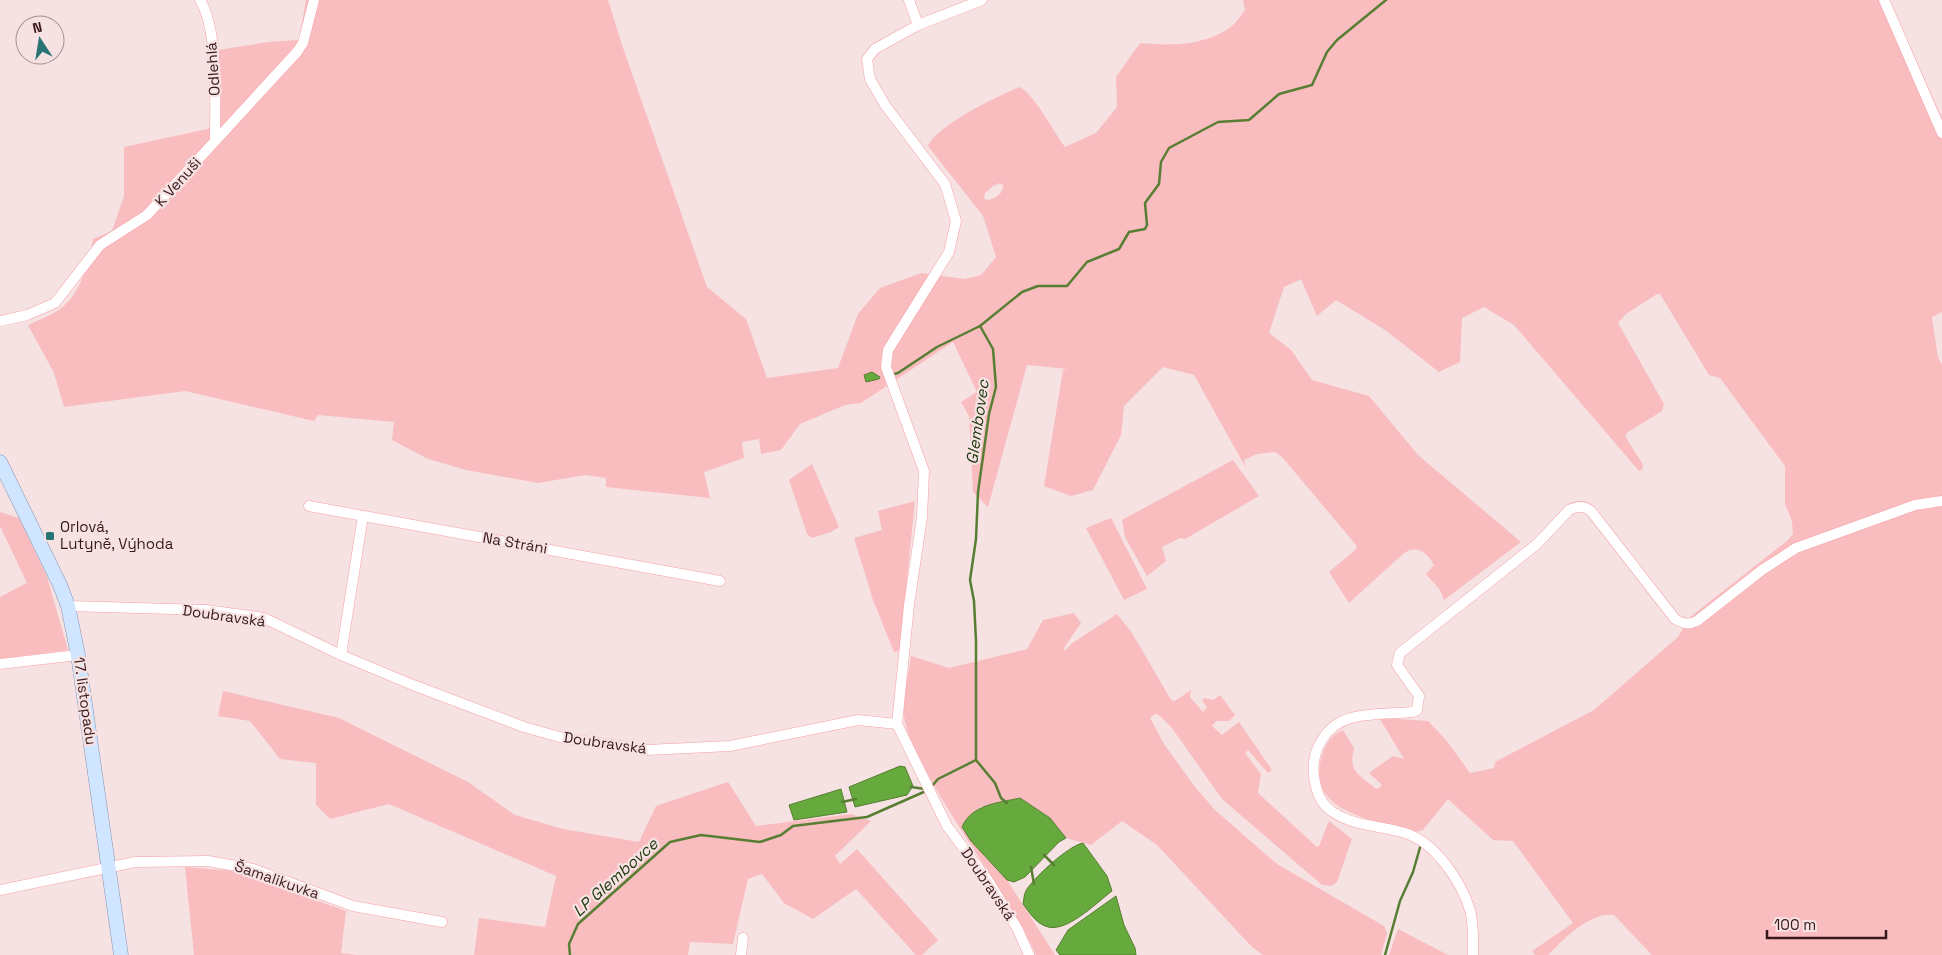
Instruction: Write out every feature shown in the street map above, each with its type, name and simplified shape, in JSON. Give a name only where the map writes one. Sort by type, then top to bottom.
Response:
[{"type":"main road","name":"17. listopadu","points":[[0,462],[68,606],[78,655],[121,955]]},
{"type":"street","name":"Odlehlá","points":[[200,0],[205,7],[212,43],[215,140]]},
{"type":"street","name":"K Venuši","points":[[0,321],[27,315],[55,303],[100,245],[148,215],[215,140],[269,84],[304,43],[314,0]]},
{"type":"street","points":[[909,0],[918,25]]},
{"type":"street","points":[[897,724],[909,605],[922,517],[924,471],[886,367],[888,350],[949,252],[956,221],[945,184],[885,105],[870,79],[867,59],[875,48],[918,25],[982,0]]},
{"type":"street","points":[[1884,0],[1942,133]]},
{"type":"street","points":[[1473,955],[1473,928],[1470,910],[1456,881],[1429,846],[1406,834],[1348,820],[1332,812],[1320,800],[1316,788],[1312,763],[1315,751],[1326,734],[1334,727],[1351,718],[1417,710],[1419,696],[1397,665],[1400,653],[1537,544],[1569,510],[1575,507],[1581,506],[1591,511],[1675,619],[1683,624],[1689,624],[1697,621],[1762,570],[1796,548],[1914,505],[1942,501]]},
{"type":"street","name":"Na Stráni","points":[[309,506],[720,581]]},
{"type":"street","points":[[341,655],[363,516]]},
{"type":"street","name":"Doubravská","points":[[68,606],[206,610],[264,618],[341,655],[412,685],[524,728],[563,738],[647,750],[730,746],[858,720],[897,724],[947,826],[989,882],[1018,930],[1029,955]]},
{"type":"street","points":[[0,664],[78,655]]},
{"type":"street","name":"Šamalikuvka","points":[[0,890],[109,869],[135,862],[173,860],[228,864],[267,874],[353,906],[442,922]]},
{"type":"street","points":[[741,955],[743,938]]},
{"type":"shaded area","points":[[306,0],[608,0],[707,287],[746,319],[767,378],[838,368],[858,314],[880,288],[921,273],[965,279],[981,275],[996,257],[983,216],[928,146],[943,129],[969,112],[1019,87],[1025,90],[1031,97],[1065,147],[1096,133],[1117,107],[1116,77],[1140,43],[1176,44],[1211,38],[1236,23],[1245,10],[1243,0],[1889,0],[1942,118],[1942,312],[1932,317],[1938,358],[1942,364],[1942,955],[1652,955],[1614,915],[1605,915],[1586,922],[1548,955],[1535,955],[1532,951],[1573,923],[1513,841],[1493,840],[1448,799],[1423,830],[1415,832],[1349,812],[1335,804],[1325,792],[1320,778],[1321,759],[1331,738],[1338,732],[1343,730],[1354,748],[1352,763],[1356,772],[1376,789],[1381,787],[1381,784],[1369,773],[1393,756],[1404,759],[1380,719],[1383,718],[1428,721],[1446,740],[1470,773],[1494,768],[1495,762],[1594,710],[1678,637],[1689,618],[1788,540],[1793,534],[1792,521],[1785,504],[1785,466],[1720,378],[1709,375],[1660,294],[1657,294],[1626,314],[1618,323],[1664,404],[1662,411],[1628,432],[1625,436],[1643,465],[1642,470],[1639,471],[1514,325],[1484,307],[1462,318],[1460,362],[1439,372],[1385,330],[1336,300],[1317,316],[1301,279],[1284,287],[1269,333],[1291,350],[1312,380],[1369,396],[1418,455],[1521,542],[1444,600],[1440,590],[1426,574],[1434,565],[1431,560],[1425,553],[1412,550],[1403,554],[1349,603],[1329,572],[1355,550],[1357,546],[1282,457],[1275,452],[1257,454],[1244,460],[1246,468],[1194,375],[1163,367],[1124,406],[1121,435],[1093,490],[1071,496],[1044,486],[1063,370],[1067,369],[1027,365],[988,507],[973,492],[969,416],[961,402],[977,392],[953,342],[861,403],[845,405],[800,424],[781,450],[761,454],[759,439],[742,442],[744,458],[704,472],[710,498],[606,487],[606,478],[585,475],[538,483],[466,470],[428,459],[392,440],[394,422],[318,415],[314,421],[185,391],[64,407],[54,373],[28,325],[53,314],[67,303],[73,296],[82,278],[93,239],[112,231],[124,196],[124,147],[212,128],[212,51],[268,42],[299,40]],"holes":[[[1000,183],[1003,185],[1001,193],[997,196],[989,200],[984,199],[985,193],[993,186]]]},
{"type":"shaded area","points":[[872,372],[880,377],[879,379],[866,382],[864,375]]},
{"type":"shaded area","points":[[1233,460],[1259,496],[1185,539],[1180,538],[1162,547],[1166,561],[1147,576],[1125,537],[1122,520]]},
{"type":"shaded area","points":[[812,464],[839,527],[831,532],[812,538],[807,534],[789,480]]},
{"type":"shaded area","points":[[915,501],[900,647],[899,651],[894,652],[873,600],[854,538],[882,530],[878,511]]},
{"type":"shaded area","points":[[0,512],[19,518],[47,577],[68,650],[0,659],[0,597],[27,583],[0,526]]},
{"type":"shaded area","points":[[1111,518],[1147,589],[1124,600],[1086,528]]},
{"type":"shaded area","points":[[1074,613],[1081,623],[1064,648],[1065,651],[1071,644],[1117,614],[1132,633],[1171,700],[1175,701],[1191,690],[1190,697],[1203,712],[1207,707],[1202,701],[1204,698],[1213,700],[1220,695],[1235,715],[1229,721],[1216,721],[1212,726],[1222,735],[1239,722],[1272,770],[1268,773],[1248,750],[1245,753],[1261,774],[1258,793],[1317,847],[1329,821],[1352,839],[1337,882],[1332,886],[1322,885],[1222,799],[1172,728],[1159,715],[1155,714],[1150,718],[1164,744],[1195,787],[1215,810],[1277,864],[1384,926],[1387,933],[1381,955],[1263,955],[1252,947],[1157,845],[1122,821],[1091,845],[1066,838],[1050,818],[981,806],[965,820],[962,827],[971,841],[1007,880],[1055,955],[1036,955],[1011,908],[940,796],[916,752],[905,723],[905,694],[911,656],[949,668],[1027,649],[1043,620]]},
{"type":"shaded area","points":[[223,691],[339,718],[468,782],[515,815],[563,829],[639,842],[656,806],[728,782],[756,826],[851,814],[871,821],[835,856],[840,864],[857,849],[938,940],[922,955],[916,955],[856,889],[813,919],[784,903],[762,874],[748,879],[733,944],[690,942],[688,955],[474,955],[479,918],[545,927],[556,876],[389,804],[330,819],[316,805],[316,763],[280,759],[250,721],[218,716]]},
{"type":"shaded area","points":[[900,766],[905,767],[913,786],[907,795],[855,807],[849,787]]},
{"type":"shaded area","points":[[841,789],[847,812],[794,820],[789,805]]},
{"type":"shaded area","points":[[1020,798],[1050,818],[1066,838],[1059,842],[1025,877],[1014,882],[1007,880],[971,841],[962,827],[966,819],[979,809],[995,803]]},
{"type":"shaded area","points":[[1083,843],[1107,876],[1112,891],[1071,922],[1053,928],[1045,926],[1035,919],[1023,904],[1026,891],[1031,883],[1053,862],[1069,850]]},
{"type":"shaded area","points":[[185,867],[233,871],[346,911],[341,953],[356,955],[194,955]]},
{"type":"shaded area","points":[[1116,896],[1124,925],[1135,948],[1136,955],[1060,955],[1056,950],[1068,930]]},
{"type":"shaded area","points":[[1398,929],[1448,955],[1389,955]]},
{"type":"waterway","name":"Glembovec","points":[[1007,803],[1001,798],[995,783],[976,760],[976,641],[974,601],[970,580],[976,539],[978,492],[989,414],[996,387],[993,349],[980,326],[1022,292],[1038,286],[1067,286],[1087,262],[1119,249],[1129,232],[1145,229],[1147,225],[1145,203],[1159,184],[1161,162],[1169,148],[1218,122],[1249,120],[1279,94],[1312,85],[1327,52],[1337,40],[1386,0]]},
{"type":"waterway","name":"LP Glembovce","points":[[891,375],[898,373],[937,347],[980,326]]},
{"type":"waterway","name":"LP Glembovce","points":[[932,786],[938,779],[976,760]]},
{"type":"waterway","points":[[911,787],[925,789]]},
{"type":"waterway","name":"LP Glembovce","points":[[570,955],[569,944],[578,924],[670,842],[701,835],[760,842],[781,835],[793,826],[867,817],[926,791]]},
{"type":"waterway","points":[[842,802],[856,799]]},
{"type":"waterway","points":[[1385,955],[1400,901],[1413,872],[1421,844]]},
{"type":"waterway","points":[[1044,855],[1054,865]]},
{"type":"waterway","name":"Glembovec","points":[[1031,867],[1034,884]]},
{"type":"place","name":"Orlová, Lutyně, Výhoda","points":[[50,536]]}]
